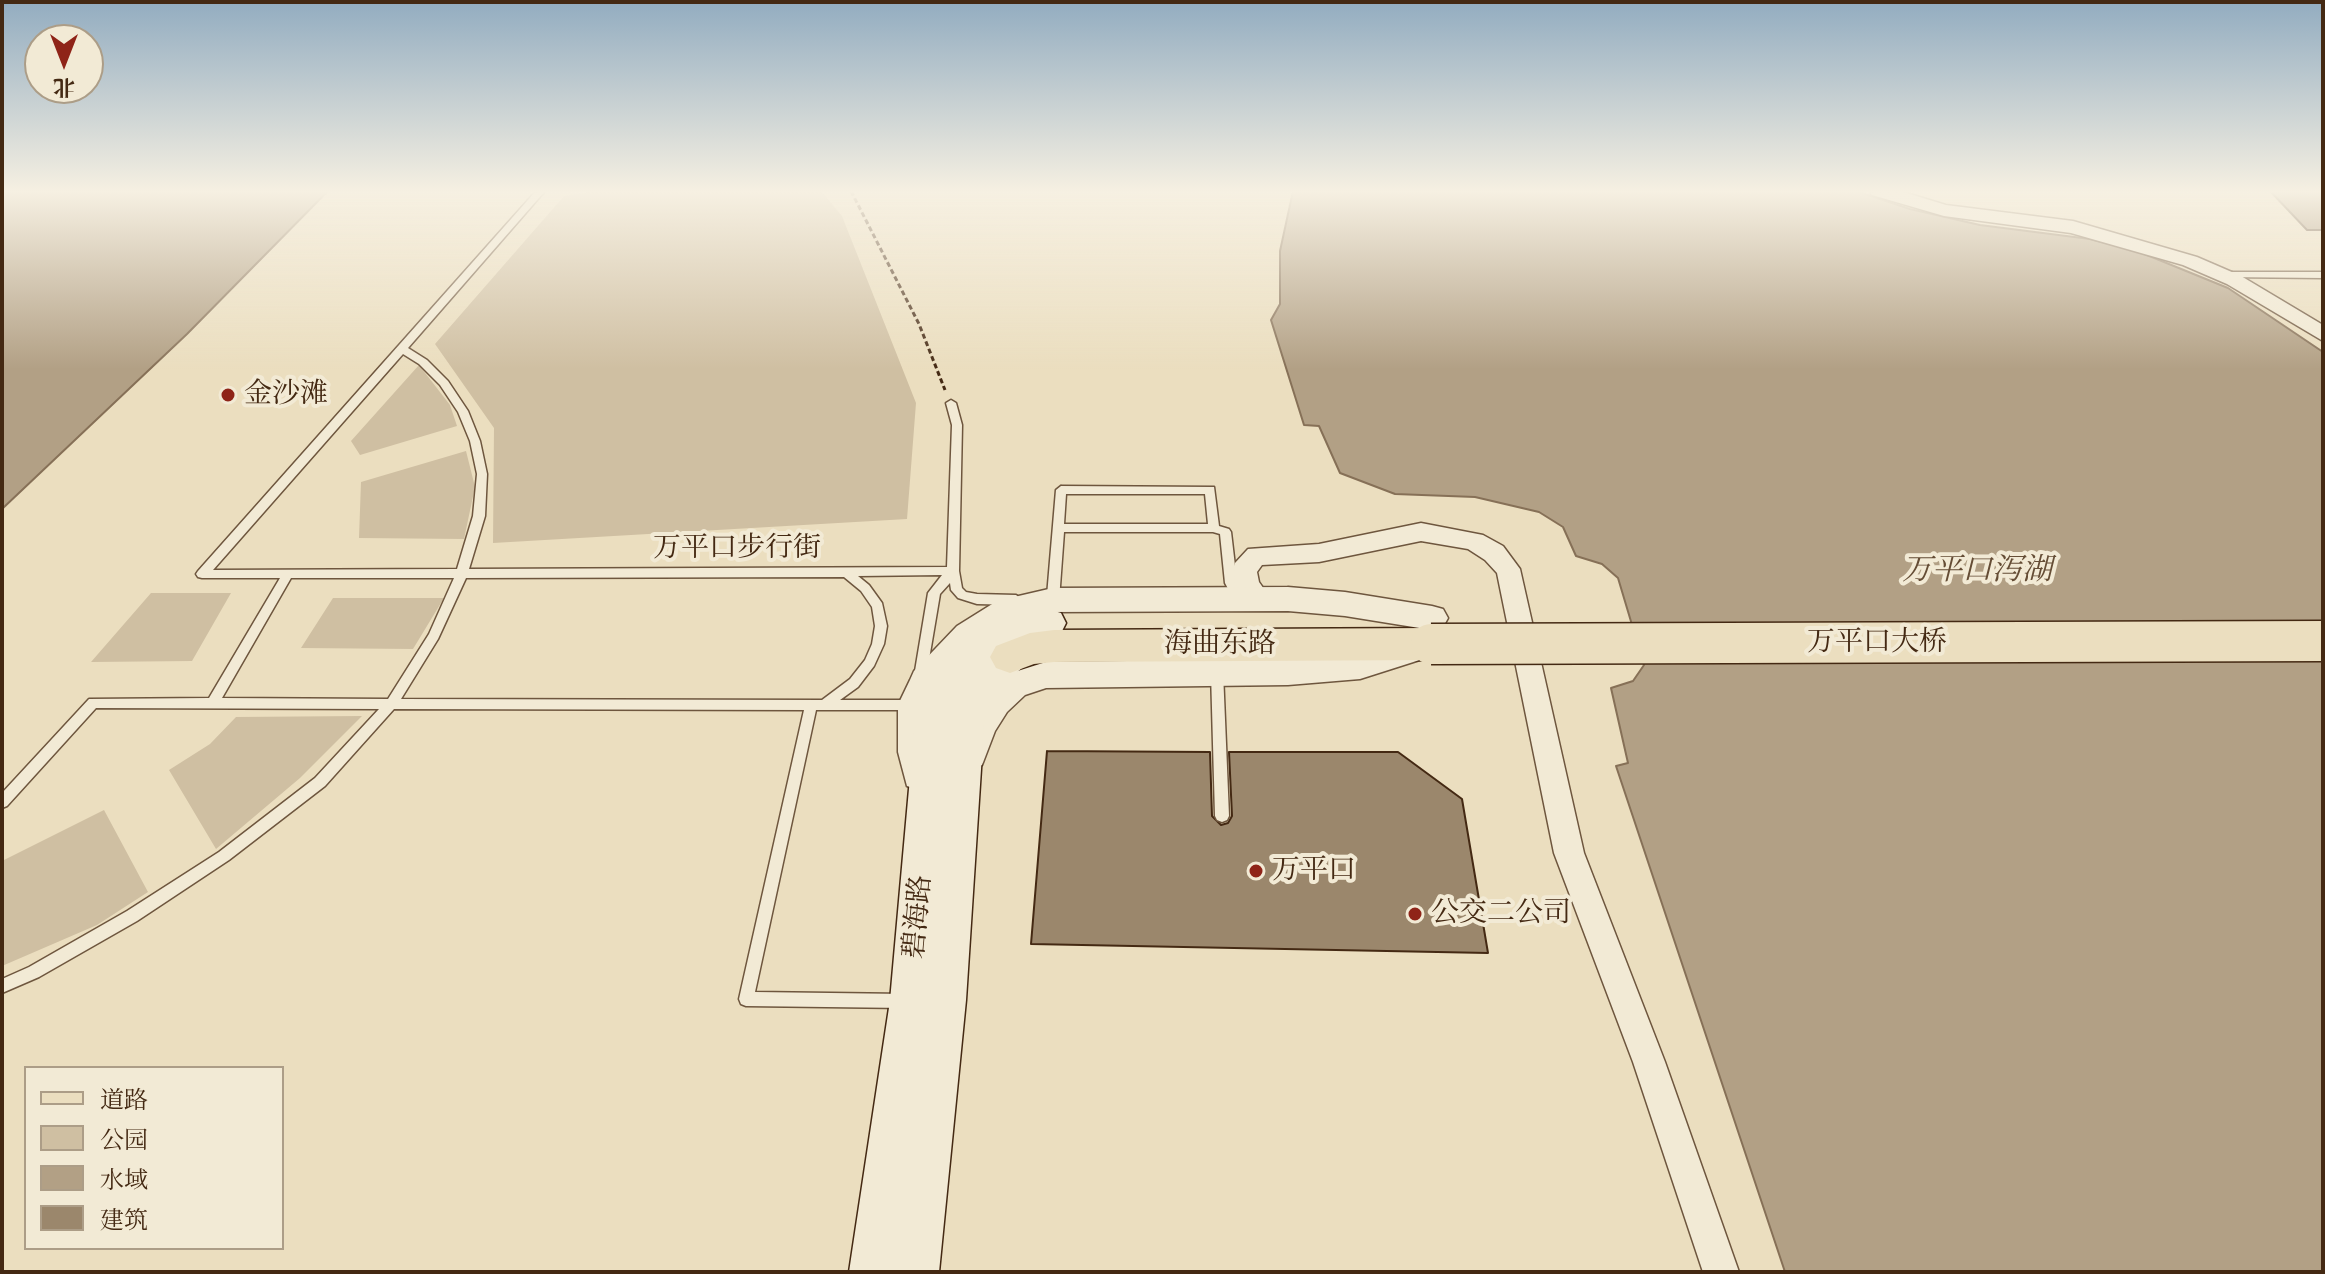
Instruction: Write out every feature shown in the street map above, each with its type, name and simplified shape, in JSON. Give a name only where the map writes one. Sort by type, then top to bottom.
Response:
[{"type":"main road","name":"海曲东路","points":[[1050,612],[1432,631]]},
{"type":"main road","name":"碧海路","points":[[914,1272],[928,1000],[928,817],[933,733],[946,684],[958,667],[977,651],[1050,612]]},
{"type":"main road","name":"万平口大桥","points":[[1432,631],[2323,615]]},
{"type":"main road","name":"海曲东路","points":[[1010,657],[1030,649],[1054,646],[1432,631]]},
{"type":"main road","name":"万平口大桥","points":[[1432,631],[2323,641]]},
{"type":"main road","name":"碧海路","points":[[874,1272],[928,1000],[962,785],[969,704],[988,675],[1010,657]]},
{"type":"street","points":[[2154,250],[2223,275],[2323,334]]},
{"type":"street","points":[[1248,599],[1245,572],[1247,563],[1257,556],[1319,553],[1421,532],[1474,541],[1494,553],[1508,569],[1569,853],[1649,1062],[1721,1272]]},
{"type":"street","points":[[928,817],[915,752],[915,705],[926,680],[968,635],[1008,610],[1050,612],[1248,599],[1313,600],[1432,631]]},
{"type":"street","points":[[962,785],[979,727],[995,702],[1014,685],[1046,675],[1288,672],[1360,666],[1432,631]]},
{"type":"lane","name":"万平口步行街","points":[[489,250],[202,574],[846,573],[865,588],[878,606],[881,626],[878,644],[870,663],[854,683],[818,705]]},
{"type":"lane","points":[[2223,275],[2323,275]]},
{"type":"lane","points":[[2,986],[34,972],[132,916],[224,856],[320,782],[391,704],[434,636],[462,573],[479,516],[482,474],[475,441],[463,411],[444,383],[423,362],[402,349]]},
{"type":"lane","points":[[951,403],[957,425],[953,571],[957,590],[962,595],[1050,612],[1061,490],[1210,490],[1214,528]]},
{"type":"lane","points":[[1059,528],[1214,528],[1225,532],[1231,583],[1248,599]]},
{"type":"lane","points":[[838,573],[953,571]]},
{"type":"lane","points":[[2,802],[93,703],[915,705],[934,593],[953,571]]},
{"type":"lane","points":[[213,703],[288,574]]},
{"type":"lane","points":[[1217,672],[1222,816]]},
{"type":"lane","points":[[818,705],[746,999],[928,1000]]},
{"type":"path","points":[[881,250],[919,324],[951,403]]},
{"type":"green space","points":[[517,250],[856,250],[916,403],[907,519],[493,543],[494,428],[435,344]]},
{"type":"green space","points":[[419,365],[450,405],[457,426],[360,455],[351,441]]},
{"type":"green space","points":[[466,451],[475,487],[464,539],[359,538],[361,482]]},
{"type":"green space","points":[[151,593],[231,593],[192,661],[91,662]]},
{"type":"green space","points":[[333,598],[444,598],[413,649],[301,648]]},
{"type":"green space","points":[[362,716],[300,778],[216,849],[169,770],[210,744],[236,717]]},
{"type":"green space","points":[[104,810],[148,892],[97,925],[2,966],[2,861]]},
{"type":"water","points":[[2,250],[269,250],[187,334],[2,509]]},
{"type":"water","name":"万平口泻湖","points":[[2135,250],[2228,288],[2323,352],[2323,1272],[1785,1272],[1616,766],[1628,763],[1611,688],[1633,681],[1644,665],[1618,578],[1602,564],[1576,556],[1563,527],[1539,512],[1475,497],[1395,494],[1340,473],[1319,426],[1304,425],[1271,320],[1280,304],[1280,251]]},
{"type":"building","name":"万平口","points":[[1047,751],[1210,752],[1212,816],[1221,825],[1228,823],[1232,816],[1229,752],[1398,752],[1462,799],[1488,953],[1031,944]]},
{"type":"place","name":"金沙滩","points":[[228,395]]},
{"type":"place","name":"万平口","points":[[1256,871]]},
{"type":"place","name":"公交二公司","points":[[1415,914]]}]
